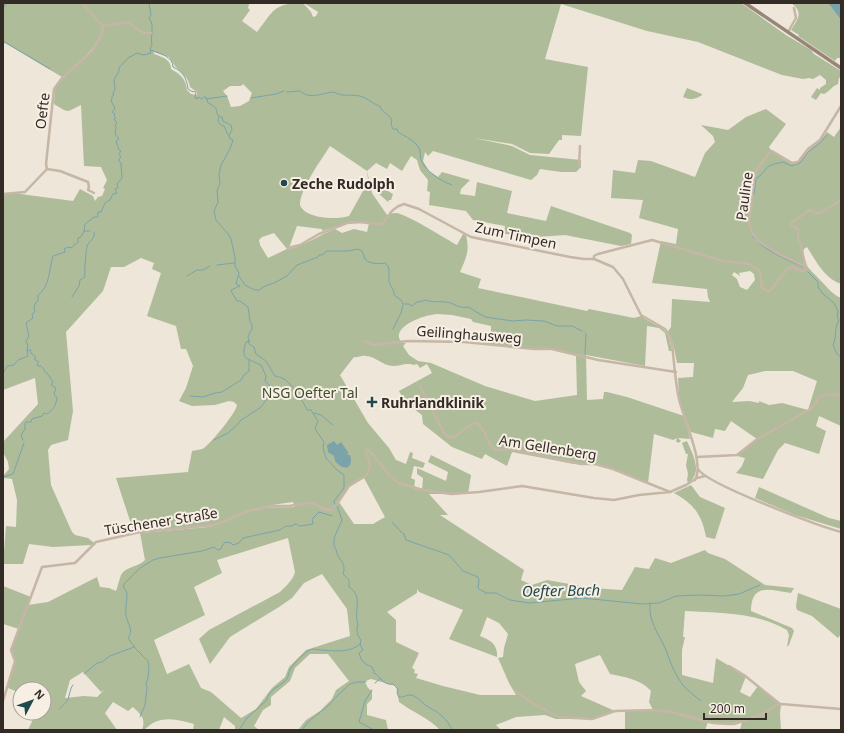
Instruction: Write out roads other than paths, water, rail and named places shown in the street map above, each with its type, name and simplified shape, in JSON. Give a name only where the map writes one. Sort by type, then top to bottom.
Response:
[{"type":"main road","points":[[745,3],[787,33],[841,68]]},
{"type":"street","points":[[82,3],[103,26],[128,22],[139,31],[146,34],[151,33]]},
{"type":"street","points":[[787,33],[796,18],[794,8]]},
{"type":"street","name":"Oefte","points":[[47,169],[46,164],[54,90],[62,78],[92,51],[102,34],[103,26]]},
{"type":"street","name":"Pauline","points":[[806,267],[776,253],[758,241],[754,236],[749,223],[755,172],[770,153],[774,152],[790,162],[798,162],[808,149],[820,140],[841,106]]},
{"type":"street","points":[[579,165],[580,146]]},
{"type":"street","points":[[3,194],[25,192],[47,169],[60,171],[88,182],[88,190],[94,193]]},
{"type":"street","points":[[841,200],[820,213],[810,210],[791,223],[791,225],[798,230],[797,238],[802,248],[802,256],[806,270],[802,271],[791,267],[788,268],[771,290],[768,291],[762,288],[760,271],[751,264],[723,261],[652,240],[594,256],[594,258],[613,267],[623,279],[641,315],[663,328],[668,333],[672,343],[681,406],[697,458],[700,473],[731,490],[816,525],[841,532]]},
{"type":"street","name":"Zum Timpen","points":[[288,248],[300,245],[319,234],[347,223],[359,222],[382,224],[396,207],[404,204],[419,209],[471,237],[570,257],[589,260],[594,258]]},
{"type":"street","name":"Geilinghausweg","points":[[364,341],[373,345],[408,340],[464,342],[534,349],[551,349],[598,360],[676,372]]},
{"type":"street","name":"Am Gellenberg","points":[[420,386],[444,434],[449,437],[454,437],[469,425],[476,423],[480,426],[490,446],[494,449],[510,448],[580,464],[595,464],[614,469],[670,492]]},
{"type":"street","points":[[697,458],[737,455],[756,440],[812,408],[819,398],[825,395],[841,395]]},
{"type":"street","name":"Tüschener Straße","points":[[3,701],[15,662],[11,650],[42,567],[75,563],[94,543],[126,535],[209,526],[223,522],[246,512],[270,506],[289,506],[308,503],[315,504],[327,510],[334,508],[349,486],[366,475],[370,466],[366,451],[368,450],[391,477],[399,483],[411,488],[435,492],[451,494],[471,493],[522,486],[614,500],[639,495],[670,492]]},
{"type":"street","points":[[695,480],[700,473]]},
{"type":"street","points":[[670,492],[705,476]]},
{"type":"street","points":[[729,666],[744,675],[781,704]]},
{"type":"street","points":[[515,691],[540,708],[559,717],[592,719],[615,711],[656,710],[671,712],[709,722],[728,724],[763,714],[776,705],[781,704],[841,709]]},
{"type":"water","points":[[828,3],[841,3],[841,20]]},
{"type":"water","points":[[334,441],[337,445],[341,442],[348,452],[348,455],[350,455],[351,463],[346,468],[340,466],[335,461],[333,455],[328,452],[327,445]]},
{"type":"waterway","points":[[3,9],[6,3]]},
{"type":"waterway","points":[[23,440],[21,435],[25,429],[25,423],[31,422],[32,419],[51,411],[57,398],[54,394],[56,388],[51,385],[53,382],[44,369],[41,366],[38,366],[37,364],[39,362],[34,359],[36,357],[31,353],[30,349],[28,351],[27,350],[28,346],[26,341],[29,336],[26,323],[33,318],[32,315],[35,311],[34,307],[38,301],[38,295],[42,292],[47,283],[53,256],[65,252],[64,249],[68,247],[71,248],[78,242],[78,238],[81,237],[84,231],[85,224],[94,217],[98,217],[98,212],[101,212],[105,203],[110,200],[113,194],[117,193],[115,189],[118,188],[117,184],[122,178],[121,163],[119,161],[121,157],[119,154],[121,151],[119,150],[116,141],[119,139],[115,134],[115,125],[117,123],[114,119],[116,118],[114,116],[115,114],[112,112],[115,109],[111,101],[115,89],[114,80],[119,68],[128,58],[137,53],[144,55],[151,53],[152,24],[149,18],[151,15],[149,3]]},
{"type":"waterway","points":[[3,41],[50,69]]},
{"type":"waterway","name":"Oefter Bach","points":[[151,50],[162,54],[171,60],[173,67],[184,76],[188,89],[196,92],[195,98],[197,99],[198,97],[202,99],[206,97],[208,103],[215,107],[217,114],[222,117],[223,121],[231,125],[232,130],[229,135],[230,139],[233,140],[221,165],[219,174],[220,184],[217,190],[218,202],[214,211],[216,220],[231,239],[235,257],[235,266],[239,273],[236,284],[240,286],[231,291],[237,301],[240,301],[248,307],[252,325],[252,329],[248,336],[249,344],[254,347],[256,354],[266,361],[275,376],[283,378],[290,384],[307,410],[311,410],[318,421],[315,429],[324,442],[323,448],[326,458],[344,475],[344,488],[334,501],[335,505]]},
{"type":"waterway","points":[[251,98],[276,94],[284,91]]},
{"type":"waterway","points":[[287,92],[300,91],[304,94],[312,96],[334,92],[341,95],[355,95],[363,97],[380,106],[381,109],[392,119],[391,125],[393,129],[397,129],[398,132],[413,141],[419,147],[421,160],[428,170],[439,179],[452,185]]},
{"type":"waterway","points":[[206,99],[227,96]]},
{"type":"waterway","points":[[219,116],[218,121],[224,126],[228,135]]},
{"type":"waterway","points":[[754,194],[756,178],[760,176],[769,166],[783,162],[792,166],[800,163],[808,152],[819,144],[827,135]]},
{"type":"waterway","points":[[84,231],[90,231]]},
{"type":"waterway","points":[[72,297],[79,286],[80,280],[85,277],[87,246],[93,238],[94,232]]},
{"type":"waterway","points":[[752,236],[763,246],[782,258],[803,267]]},
{"type":"waterway","points":[[239,276],[245,285],[255,290],[259,290],[287,276],[297,265],[318,257],[327,251],[349,251],[357,249],[362,251],[366,260],[380,264],[385,263],[388,266],[389,282],[394,295],[401,300],[403,304],[409,304],[412,306],[417,302],[427,300],[433,302],[446,302],[462,307],[468,307],[485,317],[513,321],[544,321],[557,326],[572,326],[582,331]]},
{"type":"waterway","points":[[217,265],[234,263]]},
{"type":"waterway","points":[[187,276],[197,270],[203,270],[210,266]]},
{"type":"waterway","points":[[808,272],[818,282],[818,287],[823,294],[834,303],[838,311],[837,317],[839,320],[833,345],[837,354],[841,357]]},
{"type":"waterway","points":[[393,329],[401,313],[403,305]]},
{"type":"waterway","points":[[585,333],[585,354]]},
{"type":"waterway","points":[[214,440],[228,433],[240,421],[261,407],[270,395],[268,392],[270,386],[265,381],[266,376],[261,365],[246,358],[244,355],[246,342],[250,341]]},
{"type":"waterway","points":[[3,374],[7,366],[14,365],[18,360],[28,356],[27,350]]},
{"type":"waterway","points":[[190,396],[203,397],[222,392],[241,380],[249,371],[249,360]]},
{"type":"waterway","points":[[314,413],[321,415],[333,425]]},
{"type":"waterway","points":[[3,477],[13,474],[24,443]]},
{"type":"waterway","name":"Oefter Bach","points":[[337,506],[342,520],[334,538],[334,546],[343,564],[343,574],[349,580],[349,587],[356,595],[358,624],[357,632],[361,640],[360,645],[363,650],[359,653],[363,662],[372,667],[374,673],[387,684],[393,684],[398,689],[397,693],[399,697],[410,695],[416,697],[443,717],[452,730]]},
{"type":"waterway","points":[[140,717],[145,705],[149,666],[148,661],[128,638],[131,630],[126,616],[127,593],[123,586],[124,584],[140,568],[153,560],[202,551],[214,547],[218,550],[221,549],[225,542],[233,545],[239,543],[243,538],[280,530],[286,526],[292,526],[295,524],[300,526],[313,524],[312,519],[319,512],[332,516]]},
{"type":"waterway","name":"Oefter Bach","points":[[392,522],[404,534],[406,540],[449,555],[463,571],[478,577],[478,588],[485,593],[496,593],[510,600],[529,603],[582,598],[642,604],[659,603],[676,596],[724,596],[739,594],[760,585]]},
{"type":"waterway","points":[[650,603],[652,622],[679,680],[701,701]]},
{"type":"waterway","points":[[239,730],[247,718],[267,700],[269,694],[286,680],[293,665],[308,651],[313,649],[337,651],[347,650],[360,644]]},
{"type":"waterway","points":[[84,674],[97,663],[102,662],[110,656],[134,647]]},
{"type":"waterway","name":"Oefter Bach","points":[[375,683],[381,678]]},
{"type":"waterway","points":[[302,730],[308,722],[329,705],[350,684],[366,682]]},
{"type":"waterway","points":[[59,709],[67,701],[73,685]]},
{"type":"waterway","points":[[372,690],[365,701],[359,722],[374,730]]},
{"type":"place","name":"Zeche Rudolph","points":[[284,183]]},
{"type":"place","name":"Ruhrlandklinik","points":[[372,402]]},
{"type":"park label","name":"NSG Oefter Tal","points":[[310,392]]}]
